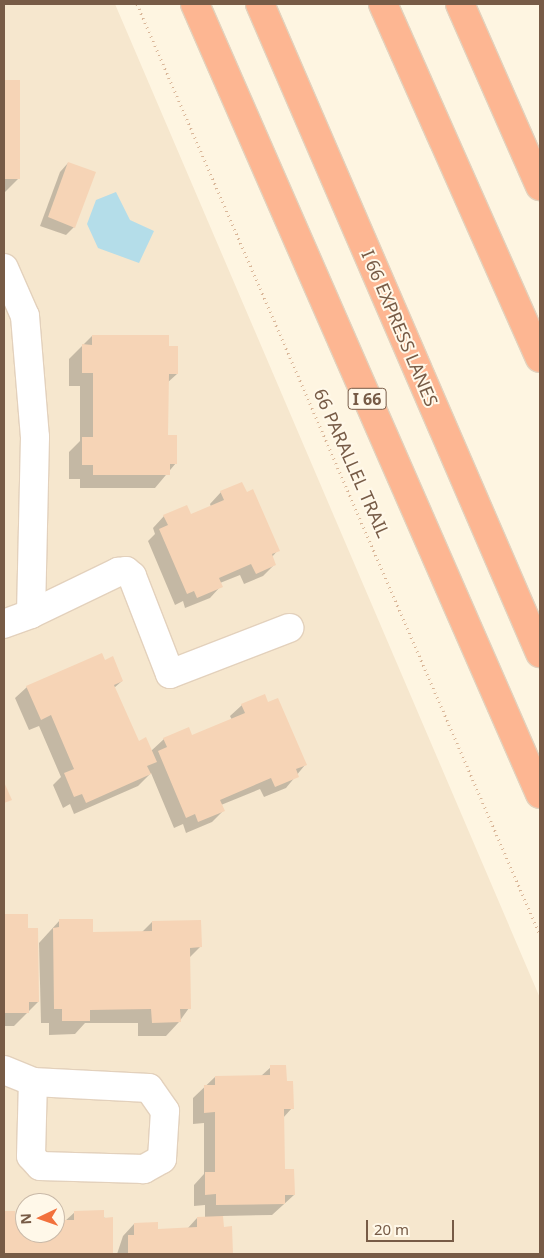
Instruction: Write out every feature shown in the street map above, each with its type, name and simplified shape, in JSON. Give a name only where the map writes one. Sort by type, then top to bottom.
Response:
[{"type":"highway","name":"I 66","points":[[195,4],[540,794]]},
{"type":"highway","name":"I 66 EXPRESS LANES","points":[[260,4],[540,652]]},
{"type":"highway","points":[[383,4],[540,358]]},
{"type":"highway","points":[[460,4],[540,186]]},
{"type":"street","points":[[4,268],[25,316],[35,437],[31,614]]},
{"type":"street","points":[[4,624],[31,614],[118,572],[126,571],[132,576],[170,674],[289,628]]},
{"type":"street","points":[[4,1070],[33,1082],[149,1088],[165,1111],[162,1158],[144,1169],[40,1166],[31,1156],[33,1082]]},
{"type":"path","name":"66 PARALLEL TRAIL","points":[[137,4],[540,935]]},
{"type":"shaded area","points":[[4,4],[115,4],[540,998],[540,1254],[4,1254]]},
{"type":"water","points":[[116,192],[130,220],[154,231],[139,263],[98,248],[87,224],[96,200]]},
{"type":"building","points":[[4,80],[20,80],[20,179],[4,179]]},
{"type":"building","points":[[68,162],[96,172],[75,228],[48,217]]},
{"type":"building","points":[[92,335],[169,335],[169,346],[178,346],[178,374],[169,374],[168,435],[177,435],[177,464],[170,464],[170,475],[93,475],[93,465],[82,465],[82,437],[93,437],[93,373],[82,373],[82,344],[92,345]]},
{"type":"building","points":[[242,482],[247,492],[253,489],[280,551],[272,554],[276,565],[256,574],[251,564],[219,578],[223,587],[197,598],[194,591],[187,594],[159,529],[168,525],[163,515],[187,505],[191,514],[224,500],[220,491]]},
{"type":"building","points":[[102,653],[105,660],[113,656],[123,681],[114,685],[139,741],[146,737],[157,762],[147,766],[151,774],[86,803],[82,794],[74,797],[64,773],[74,769],[51,715],[41,720],[26,686]]},
{"type":"building","points":[[265,694],[268,702],[278,698],[307,765],[296,769],[299,777],[275,787],[271,778],[220,800],[225,811],[198,822],[195,814],[186,818],[158,751],[167,747],[163,738],[189,727],[192,735],[245,713],[241,704]]},
{"type":"building","points":[[4,782],[12,800],[4,803]]},
{"type":"building","points":[[4,914],[28,914],[28,928],[38,928],[39,1002],[29,1002],[29,1013],[4,1013]]},
{"type":"building","points":[[59,919],[93,919],[93,932],[152,931],[152,921],[201,920],[202,947],[190,948],[191,1009],[180,1009],[181,1022],[152,1023],[151,1009],[90,1010],[90,1021],[62,1021],[62,1009],[54,1009],[53,928],[59,927]]},
{"type":"building","points":[[270,1065],[286,1065],[287,1081],[293,1081],[294,1109],[284,1109],[285,1169],[294,1169],[295,1195],[285,1195],[285,1204],[216,1205],[216,1194],[205,1195],[205,1172],[215,1172],[215,1112],[204,1113],[204,1085],[215,1085],[215,1076],[270,1075]]},
{"type":"building","points":[[104,1210],[104,1218],[113,1217],[113,1254],[4,1254],[4,1211],[15,1211],[15,1243],[65,1243],[65,1220],[74,1220],[74,1211]]},
{"type":"building","points":[[223,1216],[224,1227],[232,1226],[233,1254],[128,1254],[128,1235],[134,1235],[134,1223],[158,1222],[158,1229],[197,1227],[197,1217]]}]
